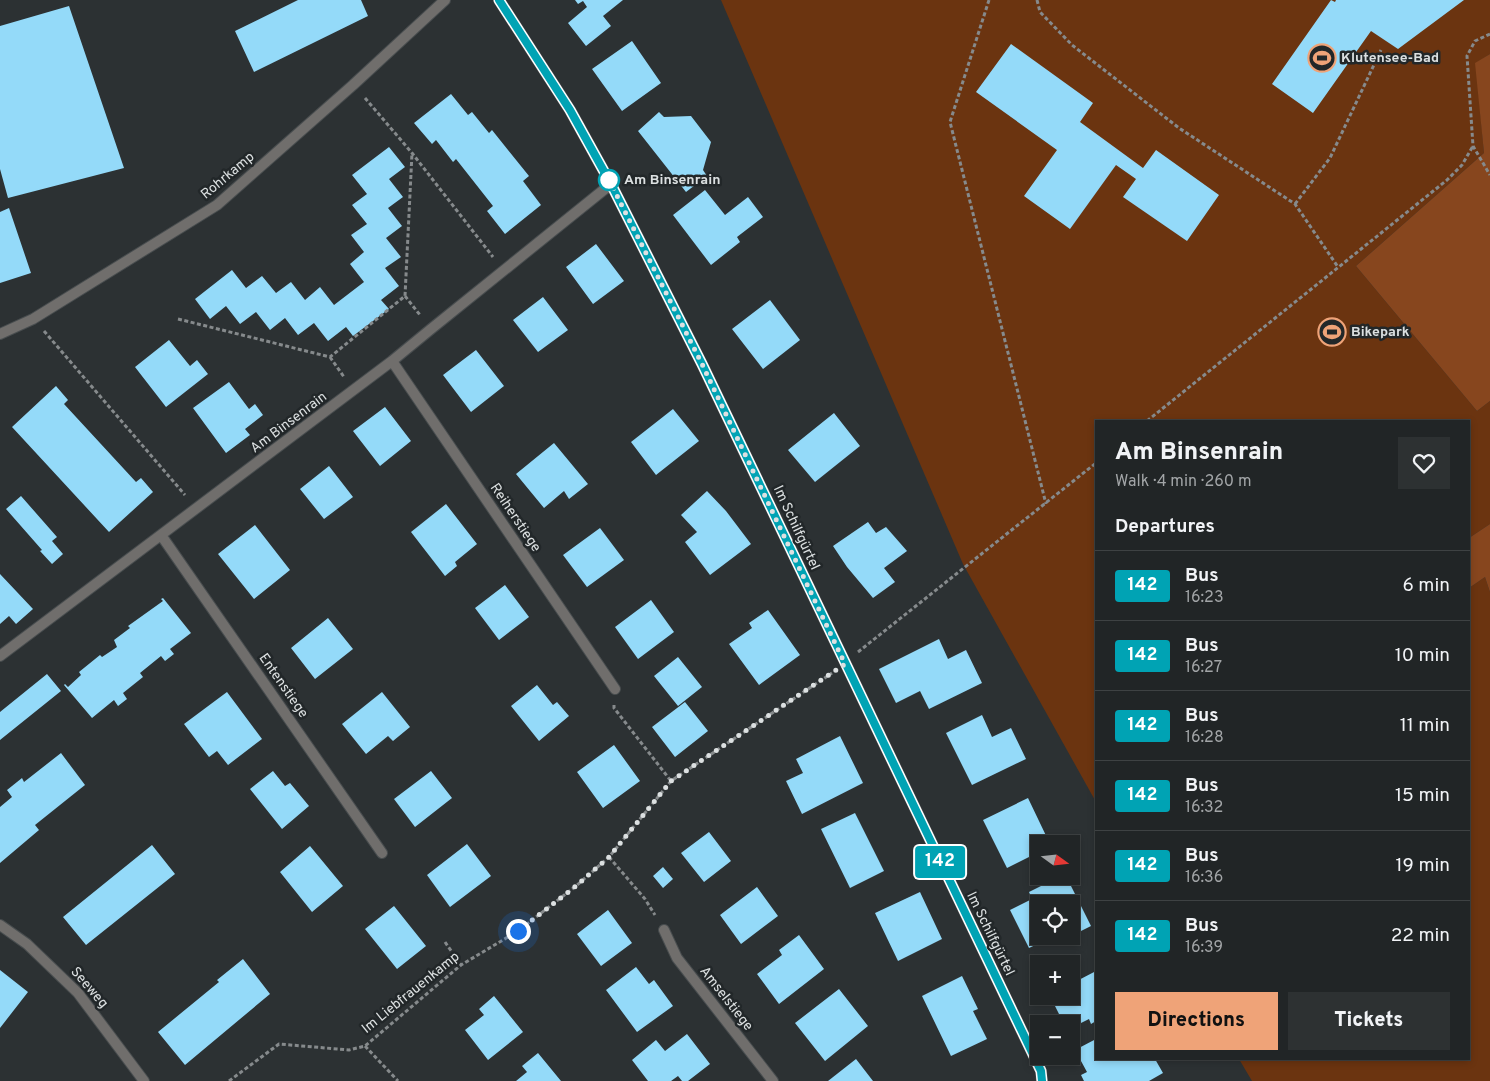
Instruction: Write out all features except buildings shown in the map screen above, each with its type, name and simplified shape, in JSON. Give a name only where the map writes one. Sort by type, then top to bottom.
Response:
[{"type":"street","name":"Rohrkamp","points":[[0,334],[33,319],[217,206],[445,0]]},
{"type":"street","name":"Im Schilfgürtel","points":[[499,0],[570,110],[611,184],[702,364],[1041,1071],[1042,1081]]},
{"type":"street","name":"Am Binsenrain","points":[[0,656],[392,361],[611,184]]},
{"type":"street","name":"Reiherstiege","points":[[392,361],[615,689]]},
{"type":"street","name":"Entenstiege","points":[[161,535],[382,853]]},
{"type":"street","name":"Seeweg","points":[[0,925],[27,944],[78,993],[144,1081]]},
{"type":"street","name":"Amselstiege","points":[[664,930],[677,958],[773,1081]]},
{"type":"path","points":[[989,0],[950,122],[1046,504]]},
{"type":"path","points":[[1036,0],[1040,12],[1072,45],[1179,128],[1295,204],[1338,267]]},
{"type":"path","points":[[1490,34],[1475,41],[1467,56],[1473,146],[1490,175]]},
{"type":"path","points":[[1295,204],[1330,158],[1381,50]]},
{"type":"path","points":[[353,85],[412,153],[503,271]]},
{"type":"path","points":[[1149,420],[1447,180],[1462,165],[1473,146]]},
{"type":"path","points":[[412,153],[405,296],[431,328]]},
{"type":"path","points":[[178,319],[330,357],[405,296]]},
{"type":"path","points":[[33,319],[197,509]]},
{"type":"path","name":"Im Liebfrauenkamp","points":[[229,1081],[279,1044],[349,1050],[365,1046],[461,965],[518,931],[576,886],[609,857],[671,781],[845,664],[1095,464]]},
{"type":"path","points":[[614,708],[671,781]]},
{"type":"path","points":[[609,857],[646,899]]},
{"type":"path","points":[[445,942],[461,965]]},
{"type":"path","points":[[365,1046],[398,1081]]},
{"type":"shaded area","points":[[721,0],[1490,0],[1490,54],[1476,63],[1484,153],[1356,266],[1477,411],[1490,401],[1490,524],[1470,537],[1470,420],[1095,420],[1095,800],[963,564]]},
{"type":"shaded area","points":[[1490,54],[1490,401],[1477,411],[1356,266],[1484,153],[1475,63]]},
{"type":"shaded area","points":[[1490,524],[1490,592],[1485,577],[1470,587],[1470,537]]},
{"type":"shaded area","points":[[1485,577],[1490,592],[1490,1081],[1252,1081],[1240,1060],[1470,1060],[1470,587]]},
{"type":"bus line","name":"142","points":[[499,0],[570,110],[611,184],[702,364],[1041,1071],[1042,1081]]},
{"type":"place","name":"Klutensee-Bad","points":[[1322,58]]},
{"type":"place","name":"Am Binsenrain","points":[[609,180]]},
{"type":"place","name":"Bikepark","points":[[1332,332]]},
{"type":"route","points":[[518,931],[576,886],[609,857],[671,781],[845,664],[702,364],[609,180]]}]
